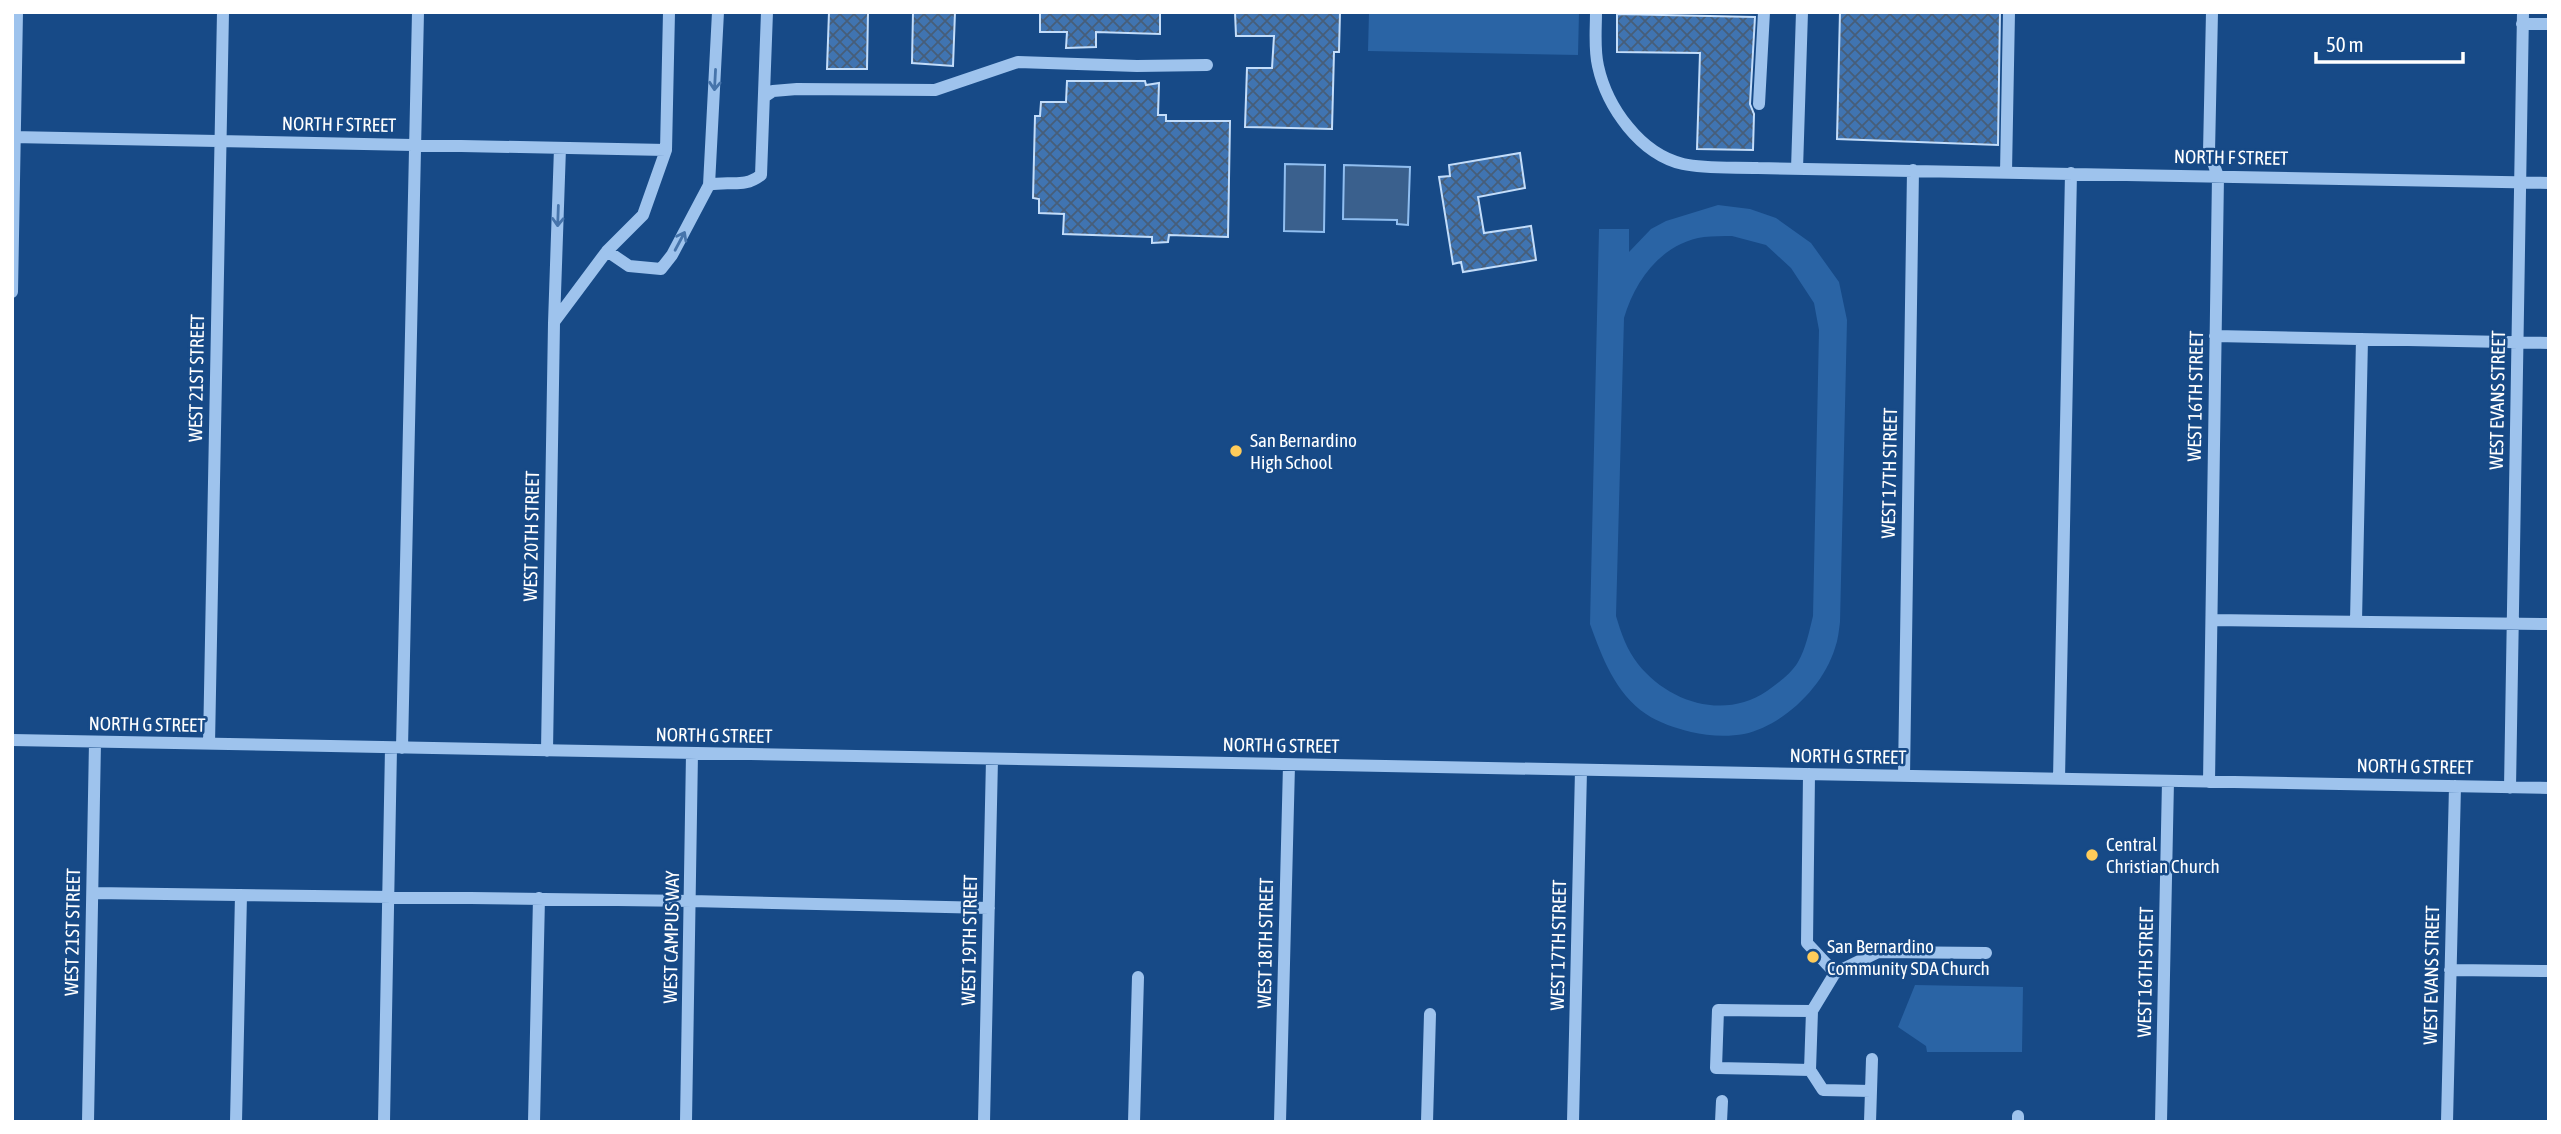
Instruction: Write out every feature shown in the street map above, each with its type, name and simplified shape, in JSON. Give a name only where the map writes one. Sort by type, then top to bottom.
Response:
[{"type":"street","points":[[12,292],[17,12]]},
{"type":"street","name":"WEST 21ST STREET","points":[[209,744],[223,12]]},
{"type":"street","points":[[384,1122],[418,12]]},
{"type":"street","points":[[554,323],[607,251],[643,215],[666,150],[669,12]]},
{"type":"street","points":[[607,251],[629,266],[661,269],[673,255],[709,185],[718,12]]},
{"type":"street","points":[[709,185],[751,183],[761,175],[767,12]]},
{"type":"street","name":"NORTH F STREET","points":[[1596,12],[1598,66],[1611,101],[1629,128],[1653,151],[1683,164],[1797,169],[2549,183]]},
{"type":"street","points":[[1759,104],[1764,12]]},
{"type":"street","points":[[1797,169],[1802,12]]},
{"type":"street","points":[[2006,172],[2010,12]]},
{"type":"street","name":"WEST 16TH STREET","points":[[2209,782],[2218,176],[2209,152],[2213,12]]},
{"type":"street","points":[[2523,18],[2549,24]]},
{"type":"street","name":"WEST EVANS STREET","points":[[2510,788],[2523,18]]},
{"type":"street","points":[[764,97],[773,91],[797,89],[934,90],[1018,62],[1137,66],[1207,65]]},
{"type":"street","name":"NORTH F STREET","points":[[14,137],[666,150]]},
{"type":"street","name":"WEST 20TH STREET","points":[[547,751],[554,323],[560,148]]},
{"type":"street","name":"WEST 17TH STREET","points":[[1904,776],[1913,170]]},
{"type":"street","points":[[2059,779],[2071,173]]},
{"type":"street","points":[[2215,336],[2549,343]]},
{"type":"street","points":[[2356,621],[2361,339]]},
{"type":"street","points":[[2211,620],[2549,624]]},
{"type":"street","name":"NORTH G STREET","points":[[12,740],[2549,788]]},
{"type":"street","name":"WEST 21ST STREET","points":[[88,1122],[95,742]]},
{"type":"street","name":"WEST CAMPUS WAY","points":[[686,1122],[692,753]]},
{"type":"street","name":"WEST 19TH STREET","points":[[984,1122],[992,759]]},
{"type":"street","name":"WEST 18TH STREET","points":[[1280,1122],[1289,765]]},
{"type":"street","name":"WEST 17TH STREET","points":[[1573,1122],[1581,770]]},
{"type":"street","points":[[1809,774],[1807,943],[1835,974]]},
{"type":"street","name":"WEST 16TH STREET","points":[[2161,1122],[2168,781]]},
{"type":"street","name":"WEST EVANS STREET","points":[[2447,1122],[2455,786]]},
{"type":"street","points":[[93,893],[539,898],[989,908]]},
{"type":"street","points":[[236,1122],[240,895]]},
{"type":"street","points":[[534,1122],[539,898]]},
{"type":"street","points":[[1871,1091],[1824,1090],[1810,1070],[1812,1011],[1835,974],[1878,952],[1986,953]]},
{"type":"street","points":[[2450,970],[2549,971]]},
{"type":"street","points":[[1134,1122],[1138,977]]},
{"type":"street","points":[[1810,1070],[1716,1068],[1718,1010],[1812,1011]]},
{"type":"street","points":[[1427,1122],[1430,1014]]},
{"type":"street","points":[[1870,1122],[1872,1059]]},
{"type":"street","points":[[1721,1101],[1721,1122]]},
{"type":"shaded area","points":[[1369,12],[1579,12],[1578,55],[1368,51]]},
{"type":"shaded area","points":[[1285,164],[1325,165],[1324,232],[1284,231]]},
{"type":"shaded area","points":[[1344,165],[1410,167],[1408,225],[1397,224],[1397,220],[1343,219]]},
{"type":"shaded area","points":[[1718,205],[1750,209],[1776,218],[1811,243],[1839,282],[1847,320],[1840,622],[1837,642],[1821,677],[1800,702],[1773,722],[1738,735],[1718,736],[1691,732],[1662,723],[1646,714],[1626,696],[1611,674],[1590,624],[1599,229],[1629,229],[1629,252],[1651,229],[1666,221]],"holes":[[[1718,236],[1732,236],[1766,245],[1791,268],[1814,303],[1819,330],[1813,616],[1798,662],[1767,691],[1751,700],[1733,705],[1698,703],[1665,689],[1651,678],[1631,653],[1616,616],[1624,318],[1643,277],[1652,265],[1675,247],[1704,237]]]},
{"type":"shaded area","points":[[1915,985],[2023,987],[2022,1052],[1927,1052],[1926,1046],[1898,1027]]},
{"type":"building","points":[[829,12],[868,12],[867,69],[827,69]]},
{"type":"building","points":[[913,12],[955,12],[953,66],[912,63]]},
{"type":"building","points":[[1040,12],[1160,12],[1160,34],[1096,32],[1096,47],[1066,48],[1067,32],[1040,32]]},
{"type":"building","points":[[1235,12],[1340,12],[1339,52],[1334,52],[1332,129],[1245,127],[1247,68],[1272,68],[1274,36],[1236,36]]},
{"type":"building","points":[[1840,12],[2000,12],[1998,145],[1837,139]]},
{"type":"building","points":[[1617,14],[1755,17],[1750,104],[1754,114],[1753,150],[1697,149],[1700,53],[1617,52]]},
{"type":"building","points":[[1067,81],[1145,81],[1146,85],[1159,83],[1158,115],[1166,115],[1166,121],[1230,121],[1228,237],[1169,235],[1168,242],[1152,243],[1152,237],[1063,234],[1064,214],[1039,213],[1039,199],[1033,198],[1035,116],[1040,116],[1041,102],[1066,102]]},
{"type":"building","points":[[1520,153],[1525,188],[1478,197],[1484,233],[1531,226],[1536,260],[1463,272],[1461,262],[1453,264],[1439,177],[1450,176],[1449,165]]},
{"type":"place","name":"San Bernardino High School","points":[[1236,451]]},
{"type":"place","name":"Central Christian Church","points":[[2092,855]]},
{"type":"place","name":"San Bernardino Community SDA Church","points":[[1813,957]]}]
